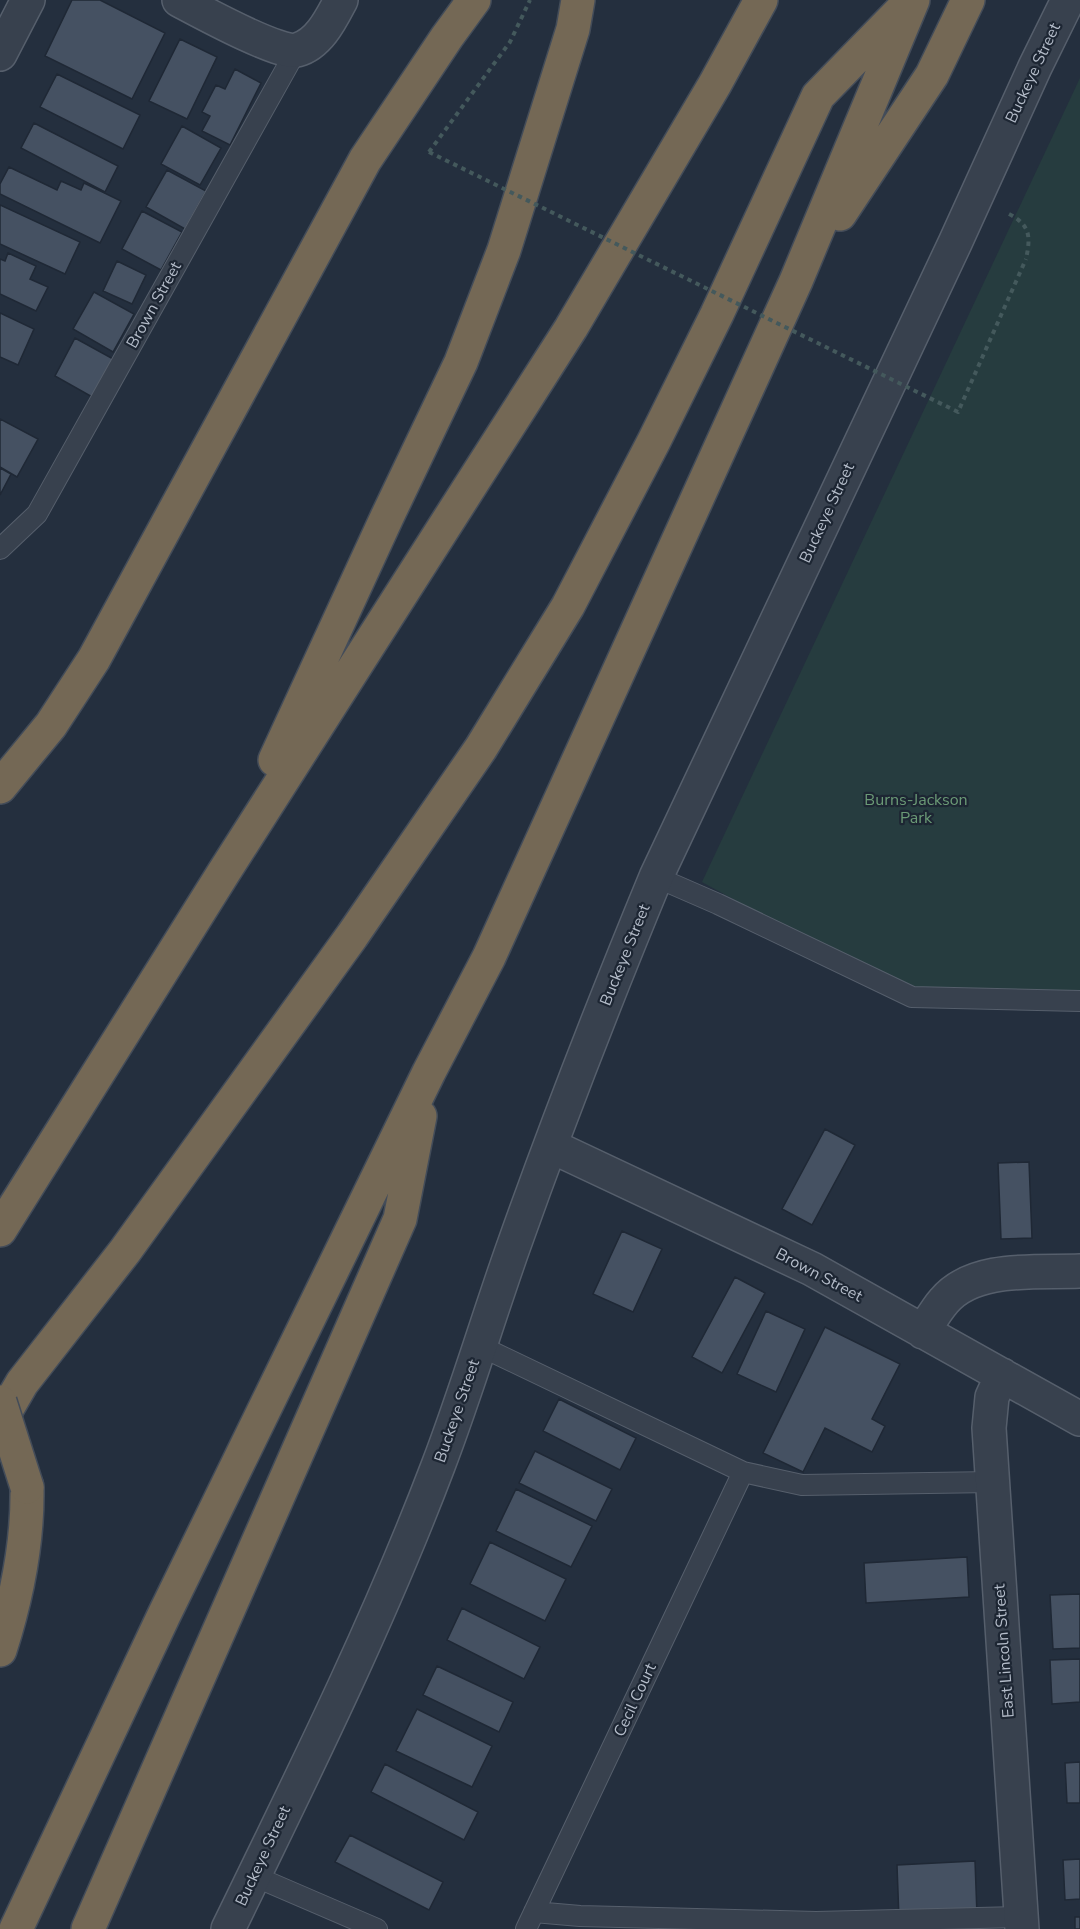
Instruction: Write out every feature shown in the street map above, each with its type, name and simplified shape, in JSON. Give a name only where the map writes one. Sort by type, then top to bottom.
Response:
[{"type":"highway","points":[[0,787],[51,725],[94,659],[365,160],[474,0]]},
{"type":"highway","points":[[224,872],[461,362],[504,250],[573,29],[578,0]]},
{"type":"highway","points":[[0,1230],[224,872],[571,328],[715,84],[761,0]]},
{"type":"highway","points":[[16,1929],[164,1615],[429,1072],[489,957],[796,281],[913,0]]},
{"type":"highway","points":[[0,1420],[22,1383],[125,1251],[352,936],[481,748],[568,606],[654,441],[717,314],[818,96],[913,0]]},
{"type":"highway","points":[[796,281],[932,75],[968,0]]},
{"type":"highway","points":[[88,1929],[400,1219],[429,1072]]},
{"type":"highway","points":[[0,1402],[27,1487],[26,1528],[21,1570],[0,1650]]},
{"type":"street","points":[[0,54],[28,0]]},
{"type":"street","points":[[179,0],[268,44],[296,51],[311,44],[331,20],[340,0]]},
{"type":"street","name":"Buckeye Street","points":[[228,1929],[390,1586],[439,1465],[514,1244],[622,958],[656,877],[950,254],[1035,67],[1072,5]]},
{"type":"street","name":"Brown Street","points":[[552,1146],[812,1269],[1080,1419]]},
{"type":"street","points":[[923,1332],[945,1299],[967,1282],[989,1275],[1080,1271]]},
{"type":"street","name":"East Lincoln Street","points":[[1002,1375],[992,1397],[988,1428],[1022,1923]]},
{"type":"lane","name":"Brown Street","points":[[0,549],[38,514],[296,51]]},
{"type":"lane","points":[[656,877],[718,904],[912,997],[1080,1000]]},
{"type":"lane","points":[[480,1346],[743,1472],[802,1485],[992,1482]]},
{"type":"lane","name":"Cecil Court","points":[[530,1920],[743,1472]]},
{"type":"lane","points":[[254,1875],[377,1929]]},
{"type":"lane","points":[[530,1920],[580,1916],[816,1922],[1022,1923]]},
{"type":"path","points":[[530,0],[510,42],[429,152],[958,412],[1026,259],[1029,246],[1028,233],[1024,224],[1009,214]]},
{"type":"green space","name":"Burns-Jackson Park","points":[[1080,78],[1080,1001],[912,997],[702,882]]},
{"type":"building","points":[[72,0],[100,0],[165,33],[132,99],[45,56]]},
{"type":"building","points":[[180,39],[217,57],[187,119],[149,101]]},
{"type":"building","points":[[235,69],[261,83],[230,145],[202,131],[210,116],[202,112],[216,85],[225,89]]},
{"type":"building","points":[[57,74],[140,115],[123,149],[40,107]]},
{"type":"building","points":[[34,123],[118,166],[105,192],[21,148]]},
{"type":"building","points":[[182,126],[221,148],[200,185],[161,164]]},
{"type":"building","points":[[9,167],[57,190],[61,181],[81,190],[84,183],[121,201],[100,243],[0,194],[0,184]]},
{"type":"building","points":[[167,170],[206,191],[185,229],[146,207]]},
{"type":"building","points":[[0,205],[80,242],[65,274],[0,244]]},
{"type":"building","points":[[142,211],[182,232],[161,270],[122,249]]},
{"type":"building","points":[[8,253],[36,266],[30,279],[48,287],[36,311],[0,294],[0,259],[5,261]]},
{"type":"building","points":[[117,261],[146,275],[132,304],[103,291]]},
{"type":"building","points":[[94,292],[134,314],[113,352],[73,329]]},
{"type":"building","points":[[0,313],[34,329],[18,365],[0,357]]},
{"type":"building","points":[[75,338],[115,360],[94,398],[55,376]]},
{"type":"building","points":[[0,419],[38,439],[17,477],[0,467]]},
{"type":"building","points":[[0,468],[11,474],[0,495]]},
{"type":"building","points":[[825,1129],[855,1145],[812,1225],[782,1209]]},
{"type":"building","points":[[1029,1162],[1032,1238],[1001,1239],[998,1163]]},
{"type":"building","points":[[622,1231],[662,1249],[633,1312],[593,1294]]},
{"type":"building","points":[[735,1277],[765,1293],[722,1373],[692,1357]]},
{"type":"building","points":[[766,1311],[805,1329],[776,1392],[737,1374]]},
{"type":"building","points":[[825,1327],[900,1364],[872,1419],[885,1426],[872,1452],[825,1428],[803,1472],[763,1453]]},
{"type":"building","points":[[559,1399],[636,1438],[620,1470],[543,1431]]},
{"type":"building","points":[[535,1451],[612,1489],[596,1521],[519,1483]]},
{"type":"building","points":[[516,1489],[592,1526],[571,1567],[496,1531]]},
{"type":"building","points":[[490,1542],[566,1579],[545,1621],[470,1584]]},
{"type":"building","points":[[967,1557],[969,1597],[866,1603],[864,1563]]},
{"type":"building","points":[[1080,1594],[1080,1648],[1053,1649],[1050,1595]]},
{"type":"building","points":[[462,1608],[540,1647],[524,1679],[447,1640]]},
{"type":"building","points":[[1080,1659],[1080,1702],[1052,1704],[1050,1660]]},
{"type":"building","points":[[437,1666],[513,1702],[499,1732],[423,1695]]},
{"type":"building","points":[[417,1709],[492,1746],[472,1787],[396,1751]]},
{"type":"building","points":[[1080,1762],[1080,1803],[1067,1803],[1065,1763]]},
{"type":"building","points":[[385,1764],[478,1812],[464,1840],[371,1792]]},
{"type":"building","points":[[350,1835],[443,1882],[429,1910],[335,1862]]},
{"type":"building","points":[[1080,1859],[1080,1899],[1065,1900],[1063,1860]]},
{"type":"building","points":[[975,1861],[977,1915],[899,1919],[897,1865]]},
{"type":"building","points":[[1075,1917],[1080,1917],[1080,1929],[1075,1929]]}]
